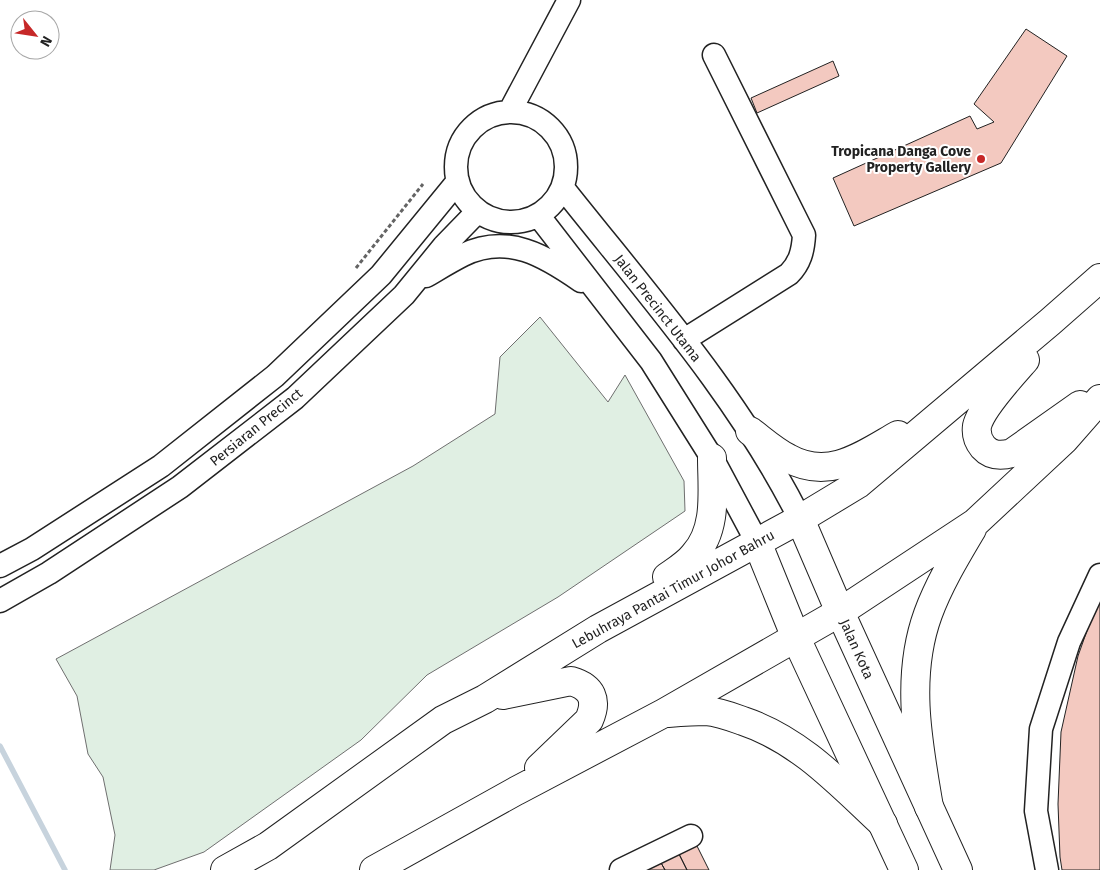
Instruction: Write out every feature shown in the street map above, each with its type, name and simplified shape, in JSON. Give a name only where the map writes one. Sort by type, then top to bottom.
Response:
[{"type":"main road","name":"Lebuhraya Pantai Timur Johor Bahru","points":[[224,870],[268,846],[443,720],[485,699],[598,629],[800,519],[858,484],[1100,278]]},
{"type":"main road","points":[[1070,304],[990,403],[977,424],[978,439],[988,451],[995,454],[1012,453],[1100,391]]},
{"type":"main road","points":[[374,870],[516,791],[664,713],[840,612],[975,523],[1064,440],[1100,399]]},
{"type":"main road","points":[[750,431],[785,457],[797,463],[820,468],[830,467],[859,457],[950,407]]},
{"type":"main road","points":[[598,629],[685,564],[702,545],[708,533],[711,520],[712,458]]},
{"type":"main road","name":"Jalan Kota","points":[[800,519],[840,612],[958,870]]},
{"type":"main road","points":[[929,807],[918,746],[915,714],[915,679],[919,645],[928,614],[945,575],[975,523]]},
{"type":"main road","points":[[757,542],[796,638],[904,870]]},
{"type":"main road","points":[[485,699],[571,681],[579,683],[591,695],[593,711],[589,720],[516,791]]},
{"type":"main road","points":[[664,713],[707,711],[732,717],[780,736],[808,754],[883,824]]},
{"type":"street","points":[[510,111],[569,0]]},
{"type":"street","points":[[684,340],[789,274],[798,264],[804,247],[804,235],[714,55]]},
{"type":"street","points":[[510,111],[523,112],[537,117],[557,135],[563,147],[566,160],[563,188],[548,208],[526,220],[507,222],[489,217],[478,211],[469,203],[458,181],[456,167],[458,153],[468,134],[483,119],[496,114],[510,111]]},
{"type":"street","name":"Persiaran Precinct","points":[[0,566],[32,550],[161,466],[275,376],[382,275],[458,181]]},
{"type":"street","name":"Jalan Precinct Utama","points":[[563,188],[684,340],[750,431]]},
{"type":"street","name":"Persiaran Precinct","points":[[0,601],[49,572],[180,487],[295,398],[404,295],[444,246],[478,211]]},
{"type":"street","points":[[538,215],[651,361],[712,458],[757,542]]},
{"type":"street","points":[[413,284],[464,254],[499,247],[515,248],[541,256],[598,294]]},
{"type":"street","name":"Jalan Kota","points":[[750,431],[782,484],[800,519]]},
{"type":"street","points":[[1047,870],[1036,811],[1041,729],[1069,642],[1100,575]]},
{"type":"street","points":[[621,870],[691,836]]},
{"type":"path","points":[[352,272],[423,184]]},
{"type":"green space","points":[[540,317],[608,402],[625,375],[684,481],[685,511],[558,597],[427,675],[361,740],[204,852],[154,870],[110,870],[115,835],[103,777],[88,754],[77,696],[56,659],[413,466],[495,414],[500,357]]},
{"type":"building","points":[[1026,29],[1067,56],[1001,163],[854,226],[833,178],[970,116],[977,129],[994,122],[974,104]]},
{"type":"building","points":[[833,61],[839,76],[757,113],[751,98]]},
{"type":"building","points":[[1100,594],[1100,870],[1062,870],[1058,804],[1061,732],[1078,656]]},
{"type":"building","points":[[696,844],[709,870],[687,870],[678,852]]},
{"type":"building","points":[[678,852],[687,870],[665,870],[660,861]]},
{"type":"building","points":[[660,861],[665,870],[643,870]]},
{"type":"waterway","points":[[0,746],[65,870]]},
{"type":"place","name":"Tropicana Danga Cove Property Gallery","points":[[981,159]]}]
